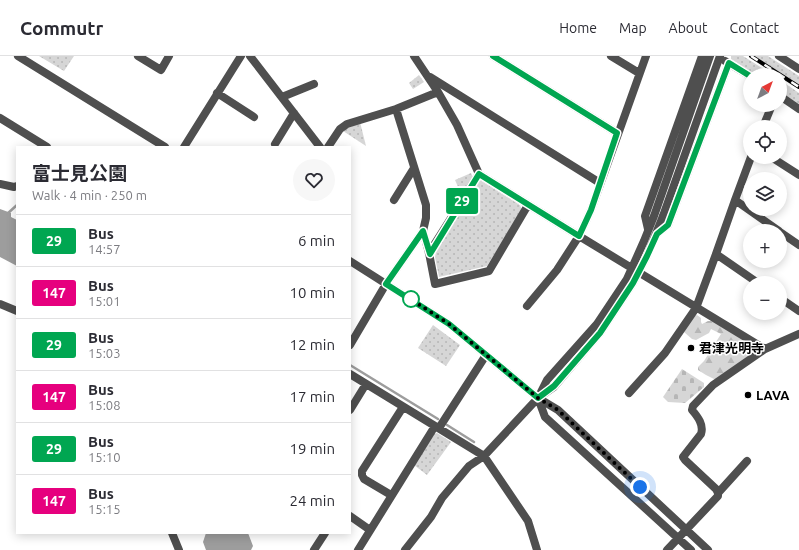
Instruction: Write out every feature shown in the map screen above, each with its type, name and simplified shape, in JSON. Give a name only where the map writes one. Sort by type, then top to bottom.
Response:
[{"type":"street","points":[[18,56],[163,146]]},
{"type":"street","points":[[138,56],[161,70],[169,56]]},
{"type":"street","points":[[185,146],[241,56]]},
{"type":"street","points":[[250,56],[319,146]]},
{"type":"street","points":[[414,56],[457,124],[479,174],[635,271],[765,349]]},
{"type":"street","points":[[493,56],[617,133]]},
{"type":"street","points":[[611,56],[639,73]]},
{"type":"street","points":[[527,306],[557,270],[579,236],[591,210],[617,133],[646,56]]},
{"type":"street","points":[[648,229],[645,216],[702,56]]},
{"type":"street","points":[[405,550],[431,517],[446,493],[469,466],[484,456],[538,398],[554,386],[600,333],[626,295],[710,56]]},
{"type":"street","points":[[635,271],[657,234],[718,56],[743,72]]},
{"type":"street","points":[[784,57],[799,69]]},
{"type":"street","points":[[657,234],[668,225],[729,63]]},
{"type":"street","points":[[428,76],[600,183]]},
{"type":"street","points":[[282,97],[314,84]]},
{"type":"street","points":[[329,146],[340,129],[347,124],[396,109],[438,92]]},
{"type":"street","points":[[217,93],[254,117]]},
{"type":"street","points":[[787,101],[799,109]]},
{"type":"street","points":[[351,343],[386,284],[423,231],[426,218],[426,205],[396,109]]},
{"type":"street","points":[[275,144],[294,113]]},
{"type":"street","points":[[0,118],[44,146]]},
{"type":"street","points":[[629,393],[665,352],[696,308],[748,164]]},
{"type":"street","points":[[782,164],[799,175]]},
{"type":"street","points":[[394,200],[414,168]]},
{"type":"street","points":[[430,254],[479,174]]},
{"type":"street","points":[[0,184],[16,186]]},
{"type":"street","points":[[735,200],[770,224]]},
{"type":"street","points":[[423,231],[430,254],[434,284],[489,271],[528,205]]},
{"type":"street","points":[[787,236],[799,245]]},
{"type":"street","points":[[716,254],[748,276]]},
{"type":"street","points":[[351,262],[449,324],[538,398],[558,410],[708,550]]},
{"type":"street","points":[[787,303],[799,311]]},
{"type":"street","points":[[0,304],[16,311]]},
{"type":"street","points":[[718,493],[716,489],[683,457],[701,434],[702,430],[700,420],[692,408],[713,385],[765,349],[799,334]]},
{"type":"street","points":[[358,550],[391,496],[486,355]]},
{"type":"street","points":[[351,375],[484,456],[528,521],[537,550]]},
{"type":"street","points":[[351,408],[366,384]]},
{"type":"street","points":[[538,398],[545,417],[691,550]]},
{"type":"street","points":[[391,496],[364,478],[362,471],[403,407]]},
{"type":"street","points":[[667,550],[718,496],[718,493],[747,460]]},
{"type":"street","points":[[351,517],[370,530]]},
{"type":"street","points":[[172,534],[179,550]]},
{"type":"street","points":[[314,550],[324,534]]},
{"type":"green space","points":[[39,56],[74,56],[64,71]]},
{"type":"green space","points":[[731,56],[743,56],[762,68],[744,68],[731,59]]},
{"type":"green space","points":[[754,56],[768,56],[787,68],[773,68]]},
{"type":"green space","points":[[787,68],[799,76],[799,85],[787,77]]},
{"type":"green space","points":[[419,75],[424,82],[413,89],[409,83]]},
{"type":"green space","points":[[787,85],[799,93],[799,104],[787,96]]},
{"type":"green space","points":[[360,122],[366,146],[343,131],[348,126]]},
{"type":"green space","points":[[471,173],[473,177],[462,196],[455,180]]},
{"type":"green space","points":[[480,180],[520,205],[522,210],[487,266],[439,277],[435,257],[436,251]]},
{"type":"green space","points":[[697,315],[701,318],[702,324],[708,321],[713,321],[747,342],[749,347],[749,358],[716,380],[698,370],[698,367],[704,361],[721,334],[711,329],[709,333],[696,340],[692,339],[684,332],[693,317]]},
{"type":"green space","points":[[433,325],[460,345],[446,366],[418,348]]},
{"type":"green space","points":[[682,369],[704,383],[704,387],[685,403],[668,402],[663,397]]},
{"type":"green space","points":[[437,433],[451,442],[427,475],[414,465],[434,434]]},
{"type":"shaded area","points":[[0,209],[11,213],[11,217],[16,220],[16,265],[0,257]]},
{"type":"shaded area","points":[[206,534],[248,534],[253,546],[251,550],[206,550],[203,542]]},
{"type":"waterway","points":[[7,214],[16,206]]},
{"type":"waterway","points":[[351,366],[438,419]]},
{"type":"waterway","points":[[447,425],[474,442]]},
{"type":"railway","points":[[751,56],[799,87]]},
{"type":"bus line","name":"29","points":[[493,56],[617,133],[591,210],[579,236],[479,174],[430,254],[423,231],[386,284],[449,324],[538,398],[554,386],[590,346],[626,295],[657,234],[668,225],[729,63],[743,72]]},
{"type":"place","name":"君津光明寺","points":[[691,348]]},
{"type":"place","name":"LAVA","points":[[748,395]]},
{"type":"route","points":[[411,299],[409,298],[449,324],[538,398],[558,410],[640,487]]}]
